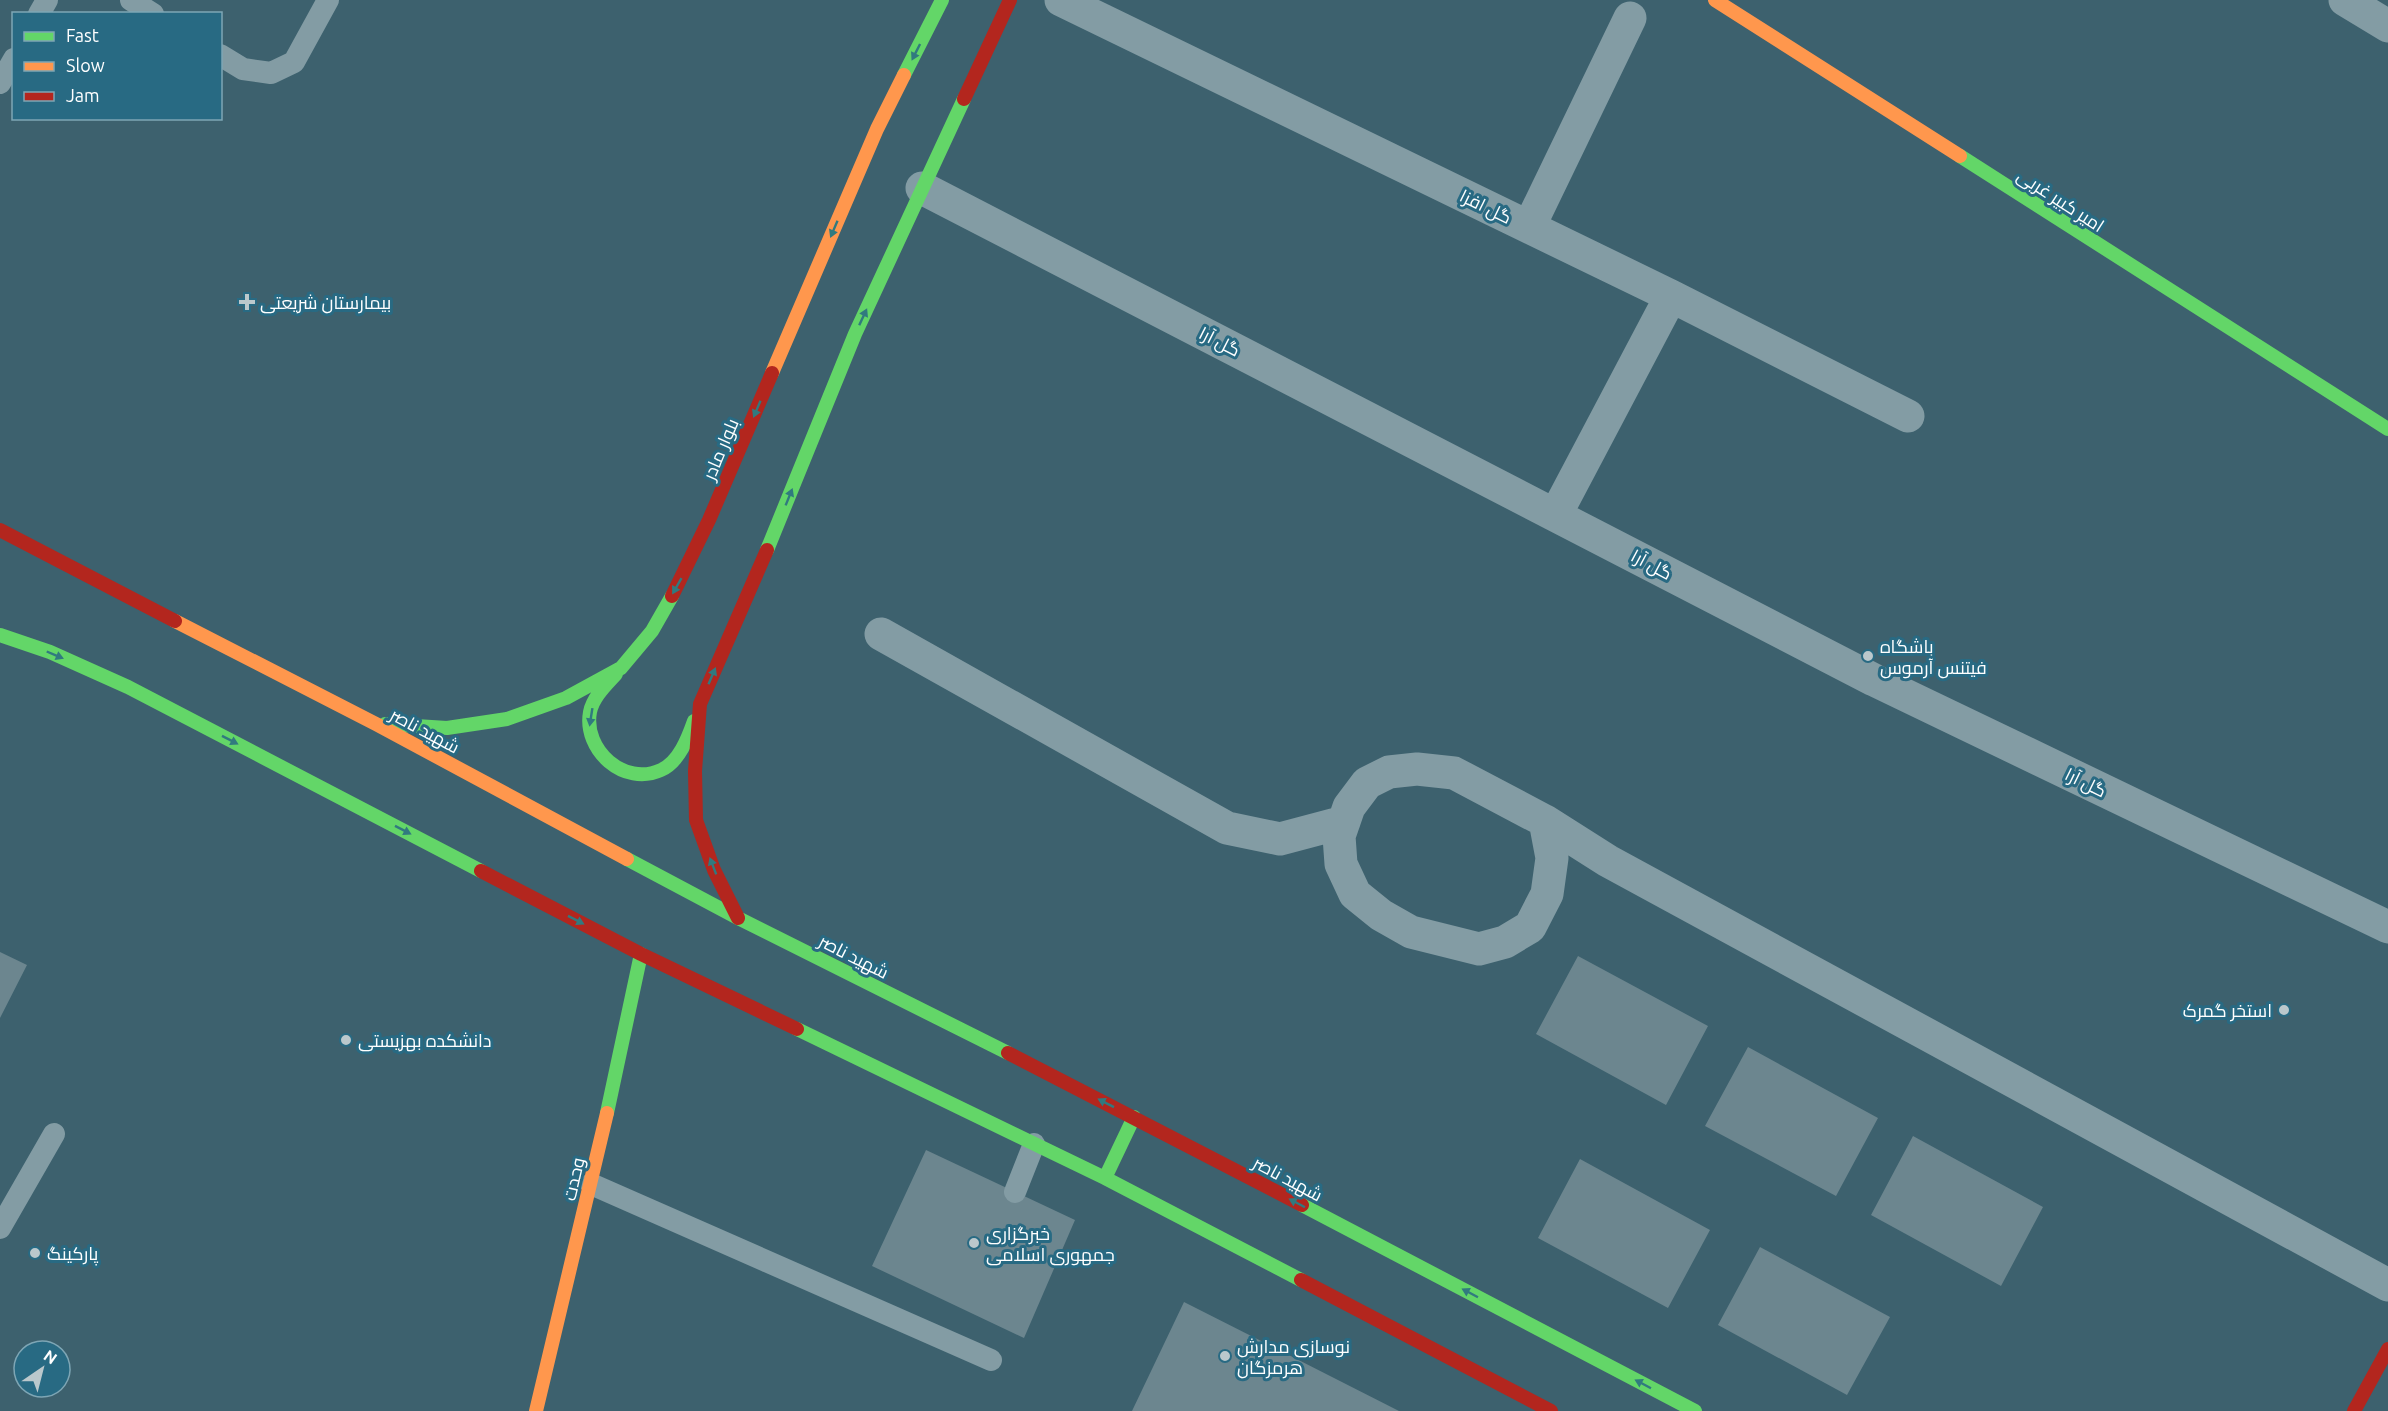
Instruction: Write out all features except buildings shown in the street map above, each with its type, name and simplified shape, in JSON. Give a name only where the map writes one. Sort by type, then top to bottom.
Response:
[{"type":"main road","name":"بلوار مادر","points":[[376,724],[447,728],[507,719],[566,698],[621,668],[652,631],[682,579],[877,129],[942,0]]},
{"type":"main road","points":[[621,668],[604,688],[591,711],[589,732],[598,752],[615,768],[640,775],[662,770],[678,753],[690,732],[855,334],[1010,0]]},
{"type":"main road","name":"امیر کبیر غربی","points":[[1715,0],[2388,429]]},
{"type":"main road","name":"شهید ناصر","points":[[0,530],[376,724],[738,918],[1134,1117],[1695,1411]]},
{"type":"main road","points":[[0,635],[50,652],[128,687],[641,954],[1105,1178],[1551,1411]]},
{"type":"main road","points":[[700,704],[694,771],[696,820],[714,870],[738,918]]},
{"type":"main road","name":"وحدت","points":[[536,1411],[591,1184],[641,954]]},
{"type":"main road","points":[[1105,1178],[1134,1117]]},
{"type":"main road","points":[[2354,1411],[2388,1349]]},
{"type":"street","name":"گل افزا","points":[[1061,0],[1671,296],[1908,416]]},
{"type":"street","points":[[2345,0],[2388,27]]},
{"type":"street","points":[[1529,227],[1630,18]]},
{"type":"street","name":"گل آرا","points":[[922,188],[1874,680],[2388,927]]},
{"type":"street","points":[[1556,514],[1671,296]]},
{"type":"street","points":[[881,634],[1227,828],[1280,839],[1344,822]]},
{"type":"street","points":[[1545,822],[1552,858],[1547,894],[1543,902],[1530,927],[1505,942],[1479,949],[1411,932],[1381,915],[1355,894],[1341,864],[1339,837],[1349,807],[1367,783],[1389,772],[1417,769],[1454,773],[1545,822],[1608,861],[2388,1285]]},
{"type":"lane","points":[[130,0],[150,12]]},
{"type":"lane","points":[[222,56],[243,69],[271,73],[294,62],[328,0]]},
{"type":"lane","points":[[0,83],[12,62]]},
{"type":"lane","points":[[0,1228],[54,1134]]},
{"type":"lane","points":[[1015,1192],[1034,1144]]},
{"type":"lane","points":[[591,1184],[991,1360]]},
{"type":"traffic: fast","points":[[904,75],[942,0]]},
{"type":"traffic: fast","points":[[767,550],[855,334],[964,99]]},
{"type":"traffic: fast","points":[[1960,156],[2388,429]]},
{"type":"traffic: fast","points":[[385,724],[447,728],[507,719],[566,698],[621,668],[652,631],[672,596]]},
{"type":"traffic: fast","points":[[0,635],[50,652],[128,687],[481,871]]},
{"type":"traffic: fast","points":[[616,674],[594,701],[590,712],[590,726],[593,739],[600,752],[620,769],[647,774],[661,770],[678,755],[694,721]]},
{"type":"traffic: fast","points":[[627,859],[738,918],[1008,1053]]},
{"type":"traffic: fast","points":[[607,1113],[641,954]]},
{"type":"traffic: fast","points":[[797,1029],[1105,1178],[1301,1280]]},
{"type":"traffic: fast","points":[[1105,1178],[1134,1117]]},
{"type":"traffic: fast","points":[[1302,1205],[1695,1411]]},
{"type":"traffic: slow","points":[[1715,0],[1960,156]]},
{"type":"traffic: slow","points":[[772,373],[877,129],[904,75]]},
{"type":"traffic: slow","points":[[175,621],[376,724],[627,859]]},
{"type":"traffic: slow","points":[[536,1411],[607,1113]]},
{"type":"traffic: jam","points":[[964,99],[1010,0]]},
{"type":"traffic: jam","points":[[672,596],[709,520],[772,373]]},
{"type":"traffic: jam","points":[[0,530],[175,621]]},
{"type":"traffic: jam","points":[[738,918],[714,870],[696,820],[695,771],[700,704],[767,550]]},
{"type":"traffic: jam","points":[[481,871],[641,954],[797,1029]]},
{"type":"traffic: jam","points":[[1008,1053],[1302,1205]]},
{"type":"traffic: jam","points":[[1301,1280],[1551,1411]]},
{"type":"traffic: jam","points":[[2354,1411],[2388,1349]]},
{"type":"place","name":"بیمارستان شریعتی","points":[[247,302]]},
{"type":"place","name":"باشگاه فیتنس آرموس","points":[[1868,656]]},
{"type":"place","name":"استخر گمرک","points":[[2284,1010]]},
{"type":"place","name":"دانشکده بهزیستی","points":[[346,1040]]},
{"type":"place","name":"خبرگزاری جمهوری اسلامی","points":[[974,1243]]},
{"type":"place","name":"پارکینگ","points":[[35,1253]]},
{"type":"place","name":"نوسازی مدارش هرمزگان","points":[[1225,1356]]}]
